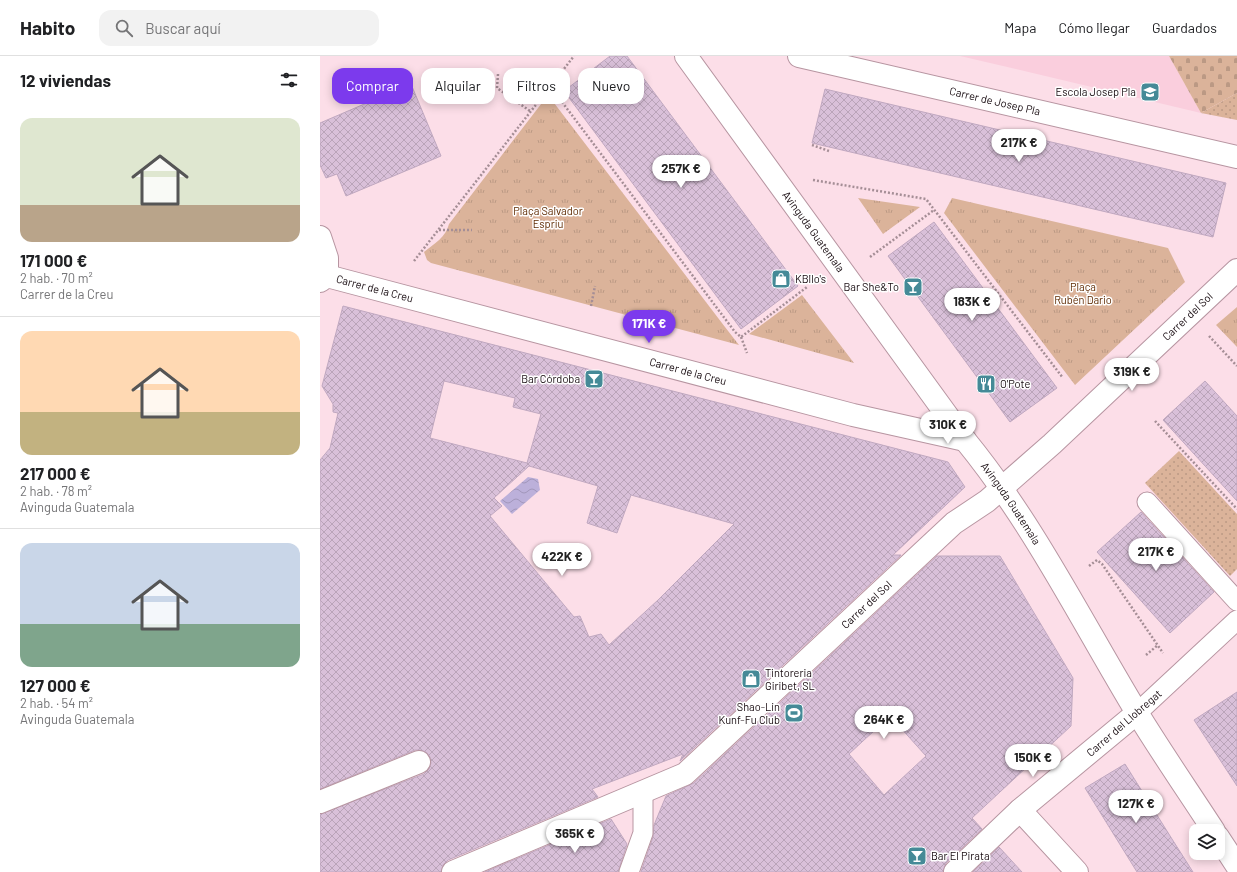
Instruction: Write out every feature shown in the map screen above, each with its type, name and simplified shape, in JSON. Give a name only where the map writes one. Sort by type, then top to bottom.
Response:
[{"type":"street","name":"Carrer de Josep Pla","points":[[799,56],[1237,157]]},
{"type":"street","name":"Avinguda Guatemala","points":[[696,62],[965,440],[1002,488],[1037,542],[1137,713],[1209,824]]},
{"type":"street","points":[[320,237],[327,258],[324,279]]},
{"type":"street","name":"Carrer del Sol","points":[[453,872],[685,774],[954,523],[987,501],[1052,444],[1237,270]]},
{"type":"street","name":"Carrer de la Creu","points":[[324,279],[853,415],[965,440]]},
{"type":"street","points":[[1147,502],[1237,600]]},
{"type":"street","name":"Carrer del Llobregat","points":[[955,872],[1020,810],[1137,713],[1237,620]]},
{"type":"street","points":[[320,802],[419,762]]},
{"type":"street","points":[[629,872],[643,833],[643,793]]},
{"type":"street","points":[[1020,810],[1077,872]]},
{"type":"street","points":[[1225,848],[1237,866]]},
{"type":"path","points":[[564,68],[574,56]]},
{"type":"path","points":[[498,74],[497,88],[530,111]]},
{"type":"path","points":[[414,261],[536,104]]},
{"type":"path","points":[[564,104],[735,332],[741,337],[747,352]]},
{"type":"path","points":[[812,146],[829,151]]},
{"type":"path","points":[[813,180],[926,199],[1063,378]]},
{"type":"path","points":[[870,257],[934,210]]},
{"type":"path","points":[[439,230],[472,230]]},
{"type":"path","points":[[591,306],[595,286]]},
{"type":"path","points":[[741,337],[807,287]]},
{"type":"path","points":[[1206,334],[1237,366]]},
{"type":"path","points":[[1155,421],[1237,509]]},
{"type":"path","points":[[1089,566],[1097,560],[1102,564],[1178,675]]},
{"type":"path","points":[[1146,655],[1158,646]]},
{"type":"shaded area","name":"Escola Josep Pla","points":[[960,56],[1169,56],[1201,113],[1020,70]]},
{"type":"green space","points":[[1169,56],[1237,56],[1237,93],[1201,113]]},
{"type":"green space","points":[[1237,93],[1237,120],[1201,113]]},
{"type":"green space","name":"Plaça Salvador Espriu","points":[[541,104],[555,104],[739,345],[431,263],[427,260],[424,252],[436,243],[445,233],[449,224]]},
{"type":"green space","points":[[858,198],[920,207],[883,234]]},
{"type":"green space","name":"Plaça Rubén Dario","points":[[952,198],[1168,248],[1185,282],[1075,385],[944,213]]},
{"type":"green space","points":[[802,295],[854,363],[749,334]]},
{"type":"green space","points":[[1237,307],[1237,347],[1216,325]]},
{"type":"green space","points":[[1179,451],[1237,514],[1237,569],[1230,576],[1145,483]]},
{"type":"water","points":[[528,477],[538,479],[540,490],[512,514],[500,501]]},
{"type":"building","points":[[610,56],[627,56],[636,68],[594,68]]},
{"type":"building","points":[[644,79],[798,286],[741,329],[570,99],[570,86],[578,80],[578,104],[644,104]]},
{"type":"building","points":[[413,89],[441,156],[346,196],[337,174],[326,178],[320,165],[320,123],[364,104],[413,104]]},
{"type":"building","points":[[825,89],[1226,183],[1213,237],[812,143]]},
{"type":"building","points":[[934,222],[1057,388],[1010,422],[888,256]]},
{"type":"building","points":[[343,306],[948,462],[965,487],[893,555],[901,555],[680,761],[683,754],[592,789],[598,797],[448,860],[443,865],[441,872],[320,872],[320,814],[424,774],[429,769],[431,763],[430,757],[426,752],[415,750],[320,789],[320,460],[330,448],[338,413],[333,412],[333,404],[322,386]],"holes":[[[444,381],[515,398],[513,407],[541,414],[527,463],[430,438]],[[529,466],[598,486],[587,523],[617,533],[631,495],[734,524],[658,600],[609,645],[601,634],[589,637],[580,616],[574,617],[490,516],[502,506],[494,498]]]},
{"type":"building","points":[[1205,381],[1237,416],[1237,501],[1163,420]]},
{"type":"building","points":[[1141,512],[1214,592],[1170,633],[1097,552]]},
{"type":"building","points":[[937,556],[1000,556],[1073,678],[1071,726],[972,818],[982,829],[946,863],[943,872],[641,872],[653,837],[654,825],[666,796],[694,783]],"holes":[[[890,716],[926,756],[884,795],[849,754]]]},
{"type":"building","points":[[1237,692],[1237,786],[1194,720]]},
{"type":"building","points":[[1125,764],[1193,872],[1137,872],[1085,788]]},
{"type":"building","points":[[611,819],[627,844],[618,872],[485,872]]},
{"type":"building","points":[[999,847],[1022,872],[973,872]]},
{"type":"place","name":"Escola Josep Pla","points":[[1150,92]]},
{"type":"place","name":"KBllo's","points":[[781,279]]},
{"type":"place","name":"Bar She&To","points":[[913,287]]},
{"type":"place","name":"Bar Córdoba","points":[[594,379]]},
{"type":"place","name":"O'Pote","points":[[986,384]]},
{"type":"place","name":"Tintoreria Giribet, SL","points":[[751,679]]},
{"type":"place","name":"Shao-Lin Kunf-Fu Club","points":[[794,713]]},
{"type":"place","name":"Bar El Pirata","points":[[917,856]]}]
